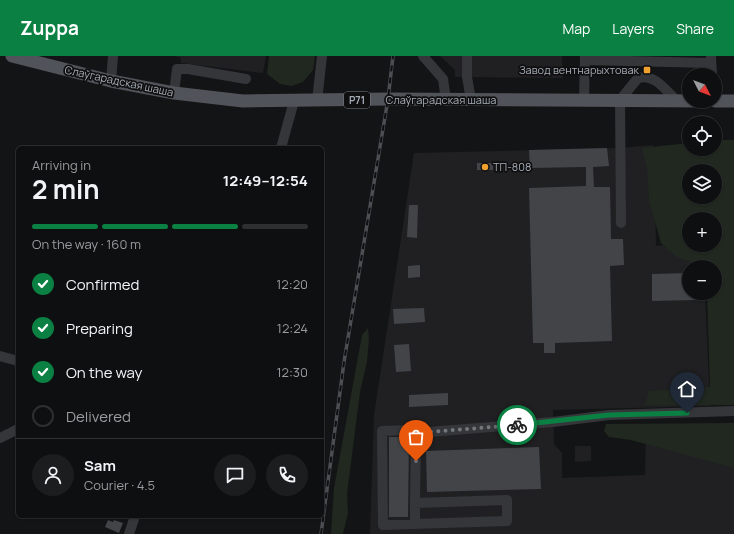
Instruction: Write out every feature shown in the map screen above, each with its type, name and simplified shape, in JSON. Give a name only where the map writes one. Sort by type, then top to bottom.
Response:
[{"type":"main road","name":"Слаўгарадская шаша","points":[[12,56],[111,81],[174,93],[243,101],[682,101]]},
{"type":"main road","points":[[722,101],[734,101]]},
{"type":"street","points":[[111,81],[113,56]]},
{"type":"street","points":[[317,101],[322,56]]},
{"type":"street","points":[[423,56],[443,79],[446,100]]},
{"type":"street","points":[[467,56],[467,77],[471,100]]},
{"type":"street","points":[[584,100],[585,58],[711,59]]},
{"type":"street","points":[[174,93],[177,69],[188,69],[246,79]]},
{"type":"street","points":[[621,223],[620,100],[638,78],[646,77],[654,79],[677,101]]},
{"type":"street","points":[[282,146],[294,101]]},
{"type":"street","points":[[0,356],[16,360]]},
{"type":"street","points":[[415,503],[507,500],[507,521],[383,525],[382,431],[409,430],[416,433],[553,422],[609,415],[734,411]]},
{"type":"street","points":[[0,438],[16,430]]},
{"type":"street","points":[[415,524],[416,433]]},
{"type":"street","points":[[129,534],[134,518]]},
{"type":"shaded area","points":[[172,56],[266,56],[263,73],[181,63],[180,57]]},
{"type":"shaded area","points":[[269,56],[315,56],[313,70],[303,82],[292,86],[280,84],[267,74]]},
{"type":"shaded area","points":[[440,56],[562,56],[563,78],[455,77],[455,70]]},
{"type":"shaded area","points":[[722,140],[734,140],[734,405],[645,405],[649,391],[710,387],[707,300],[722,300],[722,260],[685,260],[677,257],[661,243],[649,201],[647,168],[642,148],[682,144],[682,156],[722,156]]},
{"type":"shaded area","points":[[653,145],[656,246],[682,243],[682,252],[703,252],[704,260],[682,260],[682,300],[705,300],[710,406],[553,410],[554,444],[562,453],[562,478],[645,475],[646,427],[734,423],[734,534],[370,534],[374,415],[414,153],[621,148]]},
{"type":"shaded area","points":[[368,328],[369,339],[367,362],[360,392],[347,494],[348,513],[343,534],[331,534],[334,488],[362,335]]},
{"type":"shaded area","points":[[734,423],[734,468],[631,440],[609,437],[604,431],[606,424]]},
{"type":"shaded area","points":[[575,446],[591,446],[591,461],[575,462]]},
{"type":"building","points":[[607,148],[609,166],[593,167],[594,187],[610,187],[611,239],[623,239],[624,265],[610,266],[612,341],[555,343],[555,353],[544,353],[544,343],[533,343],[529,188],[586,186],[586,167],[530,168],[529,150]]},
{"type":"building","name":"ТП-808","points":[[477,163],[493,163],[493,170],[477,170]]},
{"type":"building","points":[[409,205],[418,205],[417,238],[407,237]]},
{"type":"building","points":[[420,265],[420,277],[408,278],[408,266]]},
{"type":"building","points":[[682,273],[682,300],[696,300],[652,301],[652,274]]},
{"type":"building","points":[[424,308],[425,322],[394,324],[393,309]]},
{"type":"building","points":[[409,344],[411,371],[396,372],[394,345]]},
{"type":"building","points":[[448,393],[448,405],[409,407],[409,395]]},
{"type":"building","points":[[389,437],[409,437],[408,517],[389,517]]},
{"type":"building","points":[[539,447],[541,489],[427,492],[426,451]]},
{"type":"building","points":[[108,520],[123,523],[119,533],[105,527]]},
{"type":"railway","points":[[324,512],[344,362],[388,99],[393,56]]},
{"type":"railway","points":[[321,534],[323,518]]},
{"type":"way so far","points":[[416,461],[416,433],[517,425]]},
{"type":"place","name":"Завод вентнарыхтовак","points":[[647,70]]},
{"type":"place","name":"ТП-808","points":[[485,167]]},
{"type":"route","points":[[517,425],[609,415],[687,413]]}]
